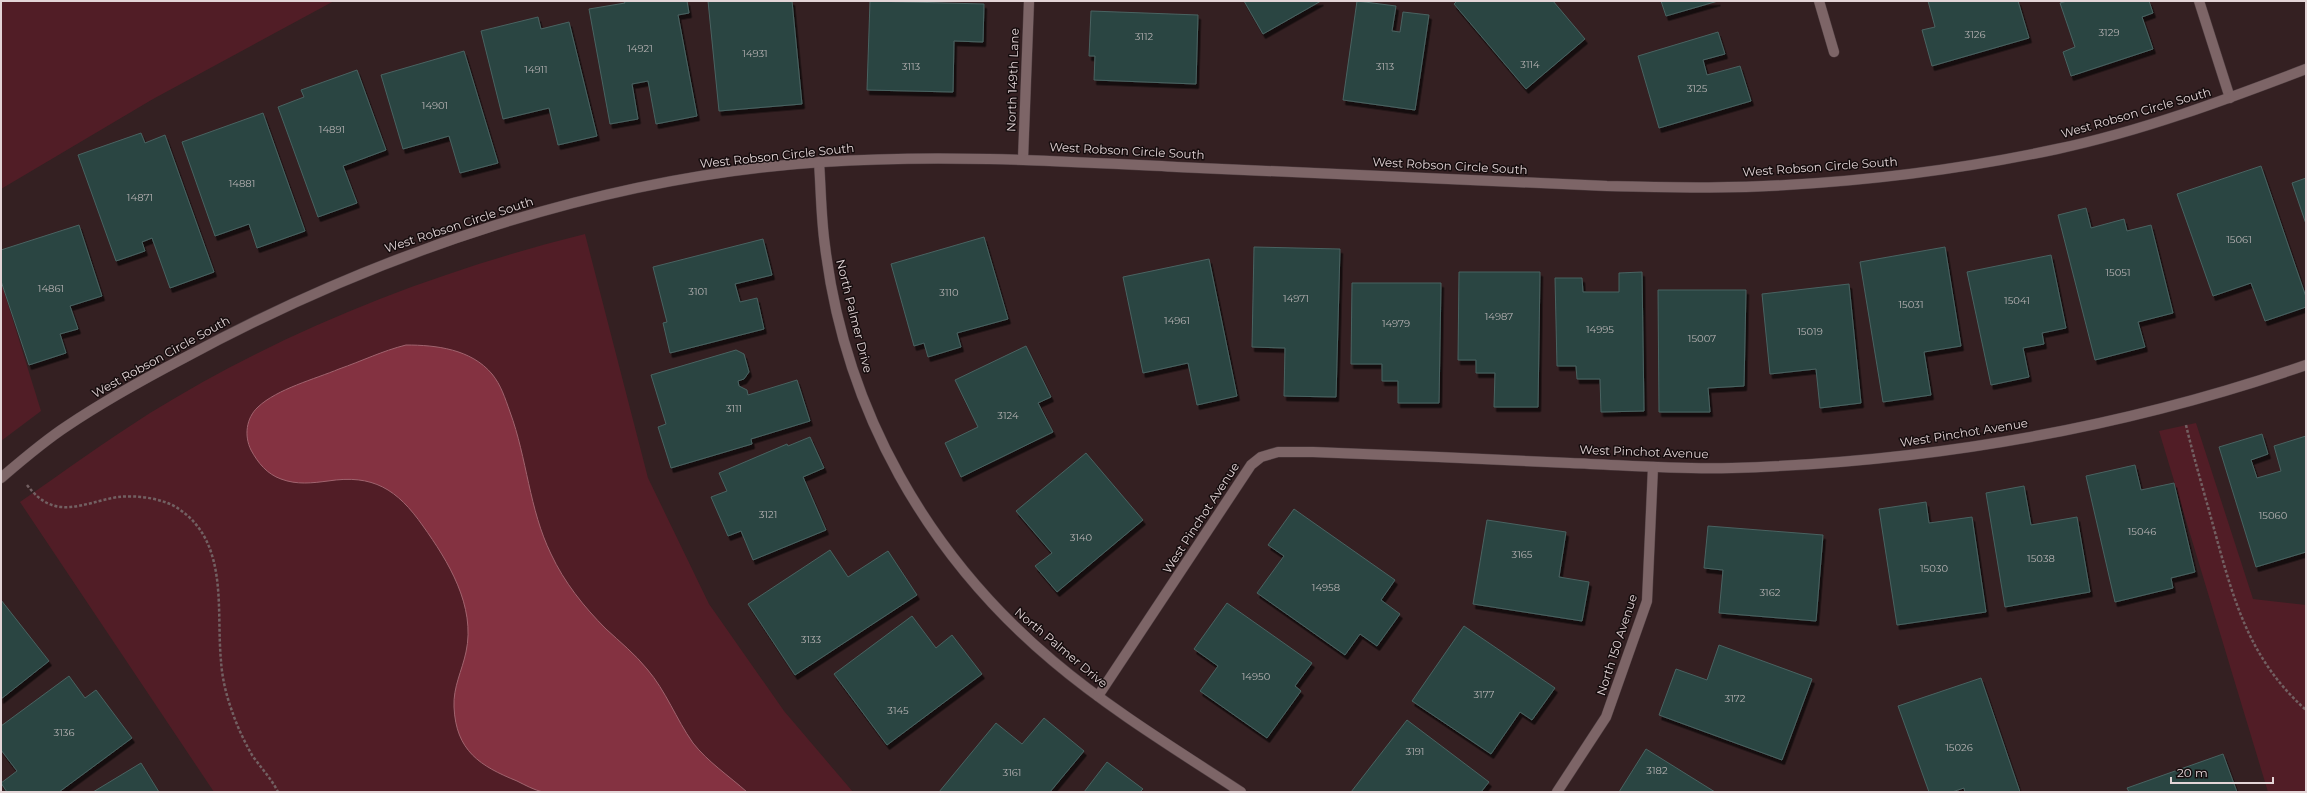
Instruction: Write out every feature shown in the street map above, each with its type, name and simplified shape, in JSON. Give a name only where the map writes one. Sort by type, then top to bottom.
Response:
[{"type":"street","name":"North 149th Lane","points":[[1023,160],[1028,1]]},
{"type":"street","points":[[1819,1],[1834,52]]},
{"type":"street","points":[[2199,1],[2230,98]]},
{"type":"street","name":"West Robson Circle South","points":[[1,478],[66,426],[149,377],[236,330],[309,295],[378,266],[460,237],[544,211],[625,191],[708,176],[819,162],[953,158],[1606,186],[1694,188],[1786,185],[1882,177],[1968,166],[2058,149],[2146,126],[2230,98],[2306,69]]},
{"type":"street","name":"North Palmer Drive","points":[[819,162],[825,246],[843,334],[859,389],[875,430],[896,472],[922,516],[950,556],[1015,628],[1098,696],[1240,792]]},
{"type":"street","name":"West Pinchot Avenue","points":[[1098,696],[1223,510],[1243,474],[1261,457],[1278,452],[1653,467],[1737,468],[1884,458],[2018,439],[2095,424],[2181,403],[2306,365]]},
{"type":"street","name":"North 150 Avenue","points":[[1557,792],[1606,717],[1647,601],[1653,467]]},
{"type":"path","points":[[2181,403],[2224,568],[2242,621],[2270,669],[2282,686],[2306,710]]},
{"type":"path","points":[[14,468],[33,493],[43,502],[52,506],[78,507],[118,497],[147,498],[163,501],[179,508],[192,520],[204,536],[217,573],[221,662],[232,710],[241,734],[253,756],[278,792]]},
{"type":"shaded area","points":[[1,1],[334,1],[153,99],[1,189]]},
{"type":"shaded area","points":[[585,234],[648,478],[709,604],[784,711],[853,792],[214,792],[20,502],[150,413],[253,355],[306,330],[416,285],[528,249]]},
{"type":"shaded area","points":[[1,282],[41,411],[1,441]]},
{"type":"shaded area","points":[[406,345],[429,346],[452,350],[474,359],[492,374],[502,392],[516,429],[533,501],[544,537],[562,574],[575,594],[590,612],[606,629],[638,658],[654,678],[693,743],[712,763],[747,792],[543,792],[481,763],[465,746],[459,735],[454,700],[456,686],[466,652],[468,635],[467,618],[458,585],[442,554],[423,526],[404,502],[383,487],[371,482],[344,479],[299,483],[276,477],[263,468],[251,450],[247,439],[247,427],[254,411],[275,395],[380,353]]},
{"type":"shaded area","points":[[2196,423],[2253,599],[2306,605],[2306,792],[2268,792],[2159,431]]},
{"type":"building","points":[[624,1],[687,1],[689,13],[678,15],[697,116],[656,124],[648,81],[632,84],[638,119],[610,124],[589,9],[625,3]]},
{"type":"building","points":[[708,1],[792,1],[802,104],[719,111]]},
{"type":"building","points":[[870,1],[984,4],[983,42],[954,41],[953,92],[867,90]]},
{"type":"building","points":[[1244,1],[1321,1],[1263,34]]},
{"type":"building","points":[[1357,1],[1396,6],[1392,31],[1400,32],[1403,12],[1429,15],[1415,110],[1343,100]]},
{"type":"building","points":[[1457,1],[1553,1],[1585,39],[1526,89],[1454,4]]},
{"type":"building","points":[[1661,1],[1718,1],[1666,16]]},
{"type":"building","points":[[1928,1],[2018,1],[2029,38],[1932,66],[1922,30],[1935,27]]},
{"type":"building","points":[[2067,1],[2149,1],[2153,13],[2142,17],[2153,49],[2071,76],[2063,52],[2075,47],[2060,3]]},
{"type":"building","points":[[1091,11],[1198,15],[1196,84],[1094,80],[1095,56],[1089,56]]},
{"type":"building","points":[[538,17],[541,29],[569,22],[597,136],[558,145],[549,108],[503,119],[481,31]]},
{"type":"building","points":[[1718,32],[1725,54],[1703,60],[1707,75],[1740,66],[1751,101],[1659,128],[1638,56]]},
{"type":"building","points":[[464,51],[498,163],[460,173],[449,136],[403,149],[381,75]]},
{"type":"building","points":[[357,70],[386,150],[343,166],[357,203],[318,217],[278,107],[304,97],[301,90]]},
{"type":"building","points":[[263,113],[305,231],[257,248],[249,224],[215,236],[182,142]]},
{"type":"building","points":[[141,133],[145,143],[165,135],[214,272],[170,288],[152,238],[142,242],[145,251],[116,261],[78,155]]},
{"type":"building","points":[[2261,166],[2306,297],[2306,307],[2265,321],[2251,283],[2213,296],[2177,194]]},
{"type":"building","points":[[2306,178],[2306,224],[2292,183]]},
{"type":"building","points":[[2086,208],[2091,228],[2124,219],[2127,231],[2151,225],[2173,313],[2138,322],[2145,347],[2095,360],[2058,215]]},
{"type":"building","points":[[79,225],[102,296],[70,306],[78,329],[60,334],[66,353],[29,365],[1,281],[1,250]]},
{"type":"building","points":[[984,237],[1008,319],[957,333],[961,347],[928,357],[924,343],[914,346],[891,264]]},
{"type":"building","points":[[763,239],[772,275],[735,284],[740,302],[757,298],[764,329],[670,353],[663,323],[667,322],[653,267]]},
{"type":"building","points":[[1254,247],[1340,249],[1336,397],[1284,396],[1285,348],[1252,347]]},
{"type":"building","points":[[1945,247],[1961,346],[1924,352],[1931,395],[1883,402],[1860,262]]},
{"type":"building","points":[[2051,255],[2066,328],[2042,333],[2044,344],[2023,348],[2029,377],[1991,385],[1967,272]]},
{"type":"building","points":[[1209,259],[1237,396],[1197,405],[1188,363],[1143,373],[1123,277]]},
{"type":"building","points":[[1459,272],[1540,272],[1538,407],[1494,407],[1495,373],[1476,373],[1476,360],[1458,360]]},
{"type":"building","points":[[1642,272],[1644,411],[1601,412],[1600,379],[1577,379],[1576,366],[1557,366],[1555,278],[1582,278],[1583,292],[1619,292],[1619,273]]},
{"type":"building","points":[[1352,283],[1441,283],[1439,403],[1398,403],[1398,381],[1382,381],[1382,364],[1351,364]]},
{"type":"building","points":[[1849,284],[1861,403],[1820,408],[1816,369],[1770,374],[1762,294]]},
{"type":"building","points":[[1658,290],[1746,290],[1744,386],[1708,388],[1710,412],[1659,412]]},
{"type":"building","points":[[1026,346],[1051,397],[1038,403],[1053,432],[961,477],[945,443],[978,427],[955,380]]},
{"type":"building","points":[[736,350],[744,354],[749,372],[744,379],[738,381],[739,386],[747,390],[748,395],[797,380],[810,421],[751,439],[752,444],[671,468],[658,427],[666,424],[651,375]]},
{"type":"building","points":[[2262,434],[2268,454],[2251,460],[2257,478],[2281,471],[2274,446],[2306,436],[2306,552],[2256,567],[2219,447]]},
{"type":"building","points":[[810,437],[824,468],[803,477],[826,530],[753,560],[741,531],[728,536],[711,497],[727,491],[719,473],[787,444],[788,446]]},
{"type":"building","points":[[1086,453],[1143,520],[1057,592],[1035,566],[1052,553],[1016,511]]},
{"type":"building","points":[[2135,465],[2141,490],[2174,483],[2195,572],[2171,578],[2173,588],[2115,602],[2086,476]]},
{"type":"building","points":[[2024,486],[2031,525],[2077,517],[2090,592],[2005,607],[1986,493]]},
{"type":"building","points":[[1926,502],[1929,523],[1972,517],[1986,612],[1897,625],[1879,509]]},
{"type":"building","points":[[1294,509],[1395,580],[1381,600],[1400,614],[1377,646],[1360,634],[1345,655],[1257,593],[1284,556],[1268,545]]},
{"type":"building","points":[[1487,520],[1566,532],[1559,577],[1589,582],[1582,621],[1473,604]]},
{"type":"building","points":[[1708,526],[1823,535],[1816,621],[1719,613],[1723,570],[1704,568]]},
{"type":"building","points":[[830,550],[848,577],[888,551],[917,595],[795,675],[748,604]]},
{"type":"building","points":[[1,600],[49,661],[1,699]]},
{"type":"building","points":[[1227,603],[1312,663],[1295,686],[1301,691],[1267,738],[1200,691],[1218,666],[1194,649]]},
{"type":"building","points":[[912,616],[936,648],[952,635],[982,674],[887,745],[834,674]]},
{"type":"building","points":[[1464,626],[1555,688],[1532,720],[1520,712],[1491,754],[1412,701]]},
{"type":"building","points":[[1719,645],[1812,679],[1782,760],[1659,715],[1676,669],[1707,680]]},
{"type":"building","points":[[69,676],[85,698],[96,690],[132,738],[59,792],[7,792],[1,783],[17,771],[1,750],[1,726]]},
{"type":"building","points":[[1981,678],[2020,792],[1965,792],[1964,788],[1952,792],[1929,792],[1898,706]]},
{"type":"building","points":[[1044,718],[1084,751],[1050,792],[939,792],[996,723],[1022,744]]},
{"type":"building","points":[[1407,720],[1489,782],[1481,792],[1351,792]]},
{"type":"building","points":[[1646,749],[1715,792],[1619,792]]},
{"type":"building","points":[[2223,754],[2237,792],[2129,792],[2127,788]]},
{"type":"building","points":[[1107,762],[1143,789],[1140,792],[1084,792]]},
{"type":"building","points":[[141,763],[159,792],[93,792]]}]
